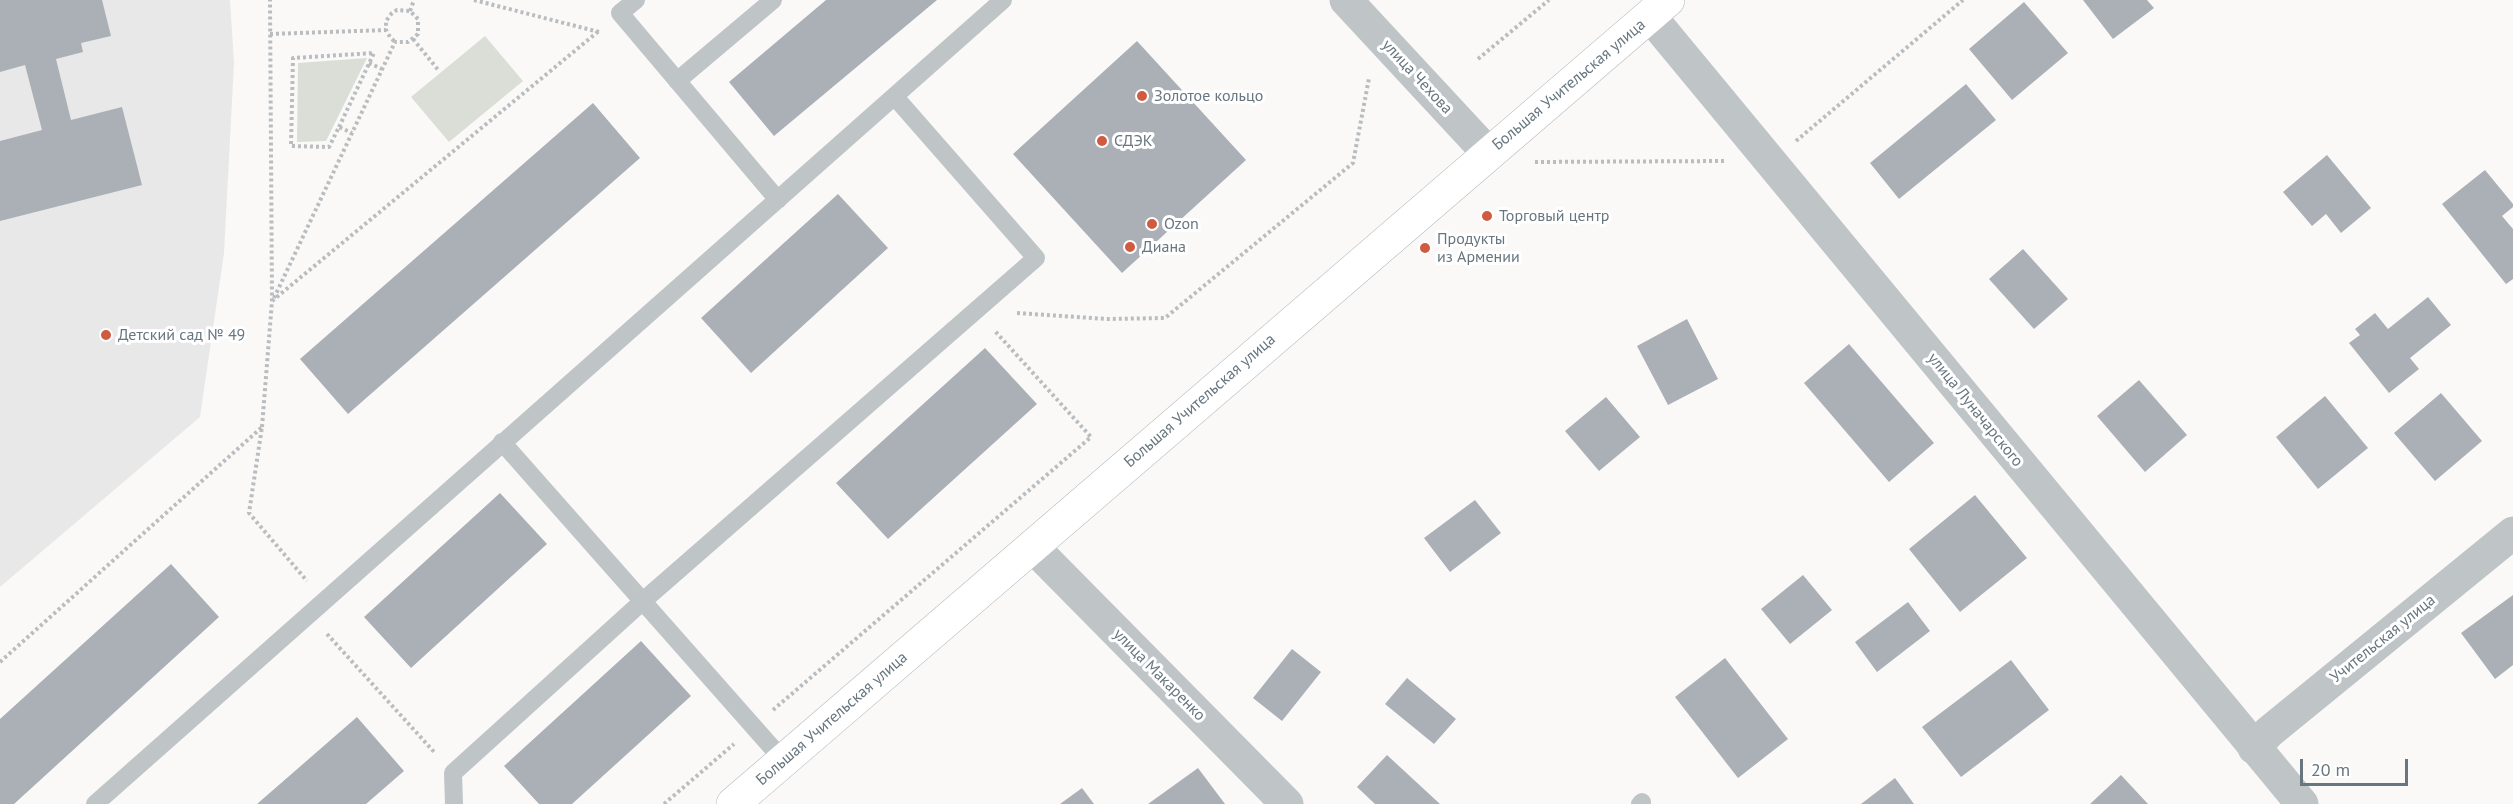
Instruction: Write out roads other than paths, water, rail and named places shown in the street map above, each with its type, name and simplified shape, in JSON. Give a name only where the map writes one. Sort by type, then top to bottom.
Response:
[{"type":"main road","name":"Большая Учительская улица","points":[[733,804],[1659,8]]},
{"type":"street","name":"улица Чехова","points":[[1346,0],[1488,153]]},
{"type":"street","name":"улица Луначарского","points":[[1659,8],[2302,804]]},
{"type":"street","name":"Учительская улица","points":[[2254,747],[2269,732],[2513,533]]},
{"type":"street","name":"улица Макаренко","points":[[1032,546],[1287,804]]},
{"type":"lane","points":[[636,0],[620,13],[778,200]]},
{"type":"lane","points":[[677,81],[773,0]]},
{"type":"lane","points":[[95,804],[1004,0]]},
{"type":"lane","points":[[454,804],[453,772],[643,601],[1036,258],[895,97]]},
{"type":"lane","points":[[502,442],[783,760]]},
{"type":"place","name":"Золотое кольцо","points":[[1142,96]]},
{"type":"place","name":"СДЭК","points":[[1102,141]]},
{"type":"place","name":"Торговый центр","points":[[1487,216]]},
{"type":"place","name":"Ozon","points":[[1152,224]]},
{"type":"place","name":"Диана","points":[[1130,247]]},
{"type":"place","name":"Продукты из Армении","points":[[1425,248]]},
{"type":"place","name":"Детский сад № 49","points":[[106,335]]}]
